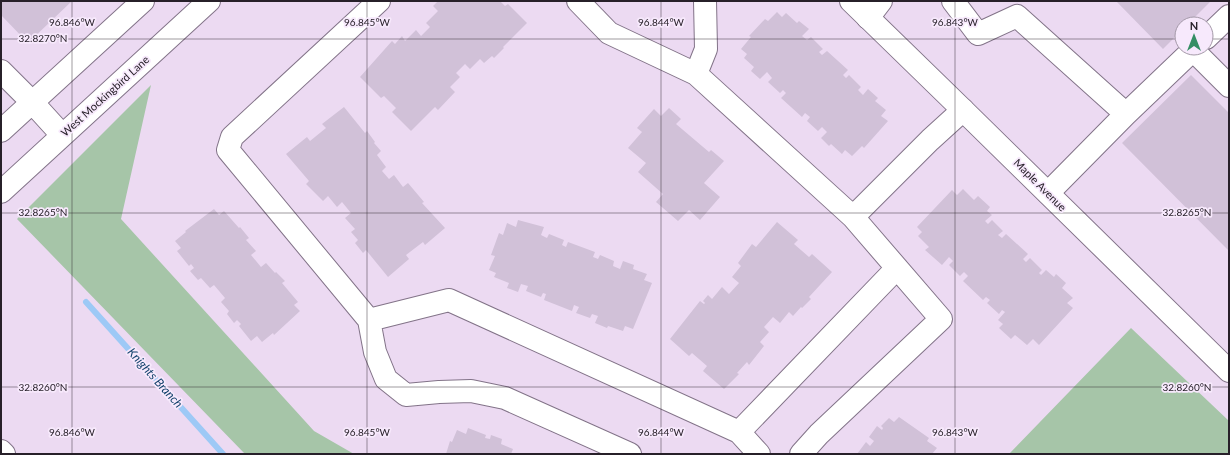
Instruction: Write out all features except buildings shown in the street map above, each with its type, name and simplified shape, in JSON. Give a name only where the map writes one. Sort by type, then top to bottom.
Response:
[{"type":"main road","points":[[1,131],[143,1]]},
{"type":"main road","name":"West Mockingbird Lane","points":[[1,192],[209,1]]},
{"type":"main road","points":[[379,1],[232,137],[228,150],[369,320],[375,352],[386,379],[406,395],[471,391],[505,398],[630,454]]},
{"type":"main road","points":[[578,1],[609,33],[696,74],[853,217],[941,319],[820,434],[801,454]]},
{"type":"main road","points":[[696,74],[706,49],[705,1]]},
{"type":"main road","name":"Maple Avenue","points":[[851,1],[1229,371]]},
{"type":"main road","points":[[868,18],[881,1]]},
{"type":"main road","points":[[953,1],[978,34],[1017,16],[1126,114]]},
{"type":"main road","points":[[1214,30],[1229,16]]},
{"type":"main road","points":[[1048,193],[1126,114],[1187,56]]},
{"type":"main road","points":[[1206,56],[1229,86]]},
{"type":"main road","points":[[1,71],[62,135]]},
{"type":"main road","points":[[853,217],[930,140],[963,110]]},
{"type":"main road","points":[[739,432],[897,268]]},
{"type":"main road","points":[[369,320],[449,300],[739,432],[759,454]]},
{"type":"main road","points":[[1,451],[4,454]]},
{"type":"green space","points":[[151,85],[121,219],[314,431],[354,454],[245,454],[17,219]]},
{"type":"green space","points":[[1131,328],[1229,421],[1229,454],[1009,454]]},
{"type":"waterway","name":"Knights Branch","points":[[86,302],[223,454]]}]
